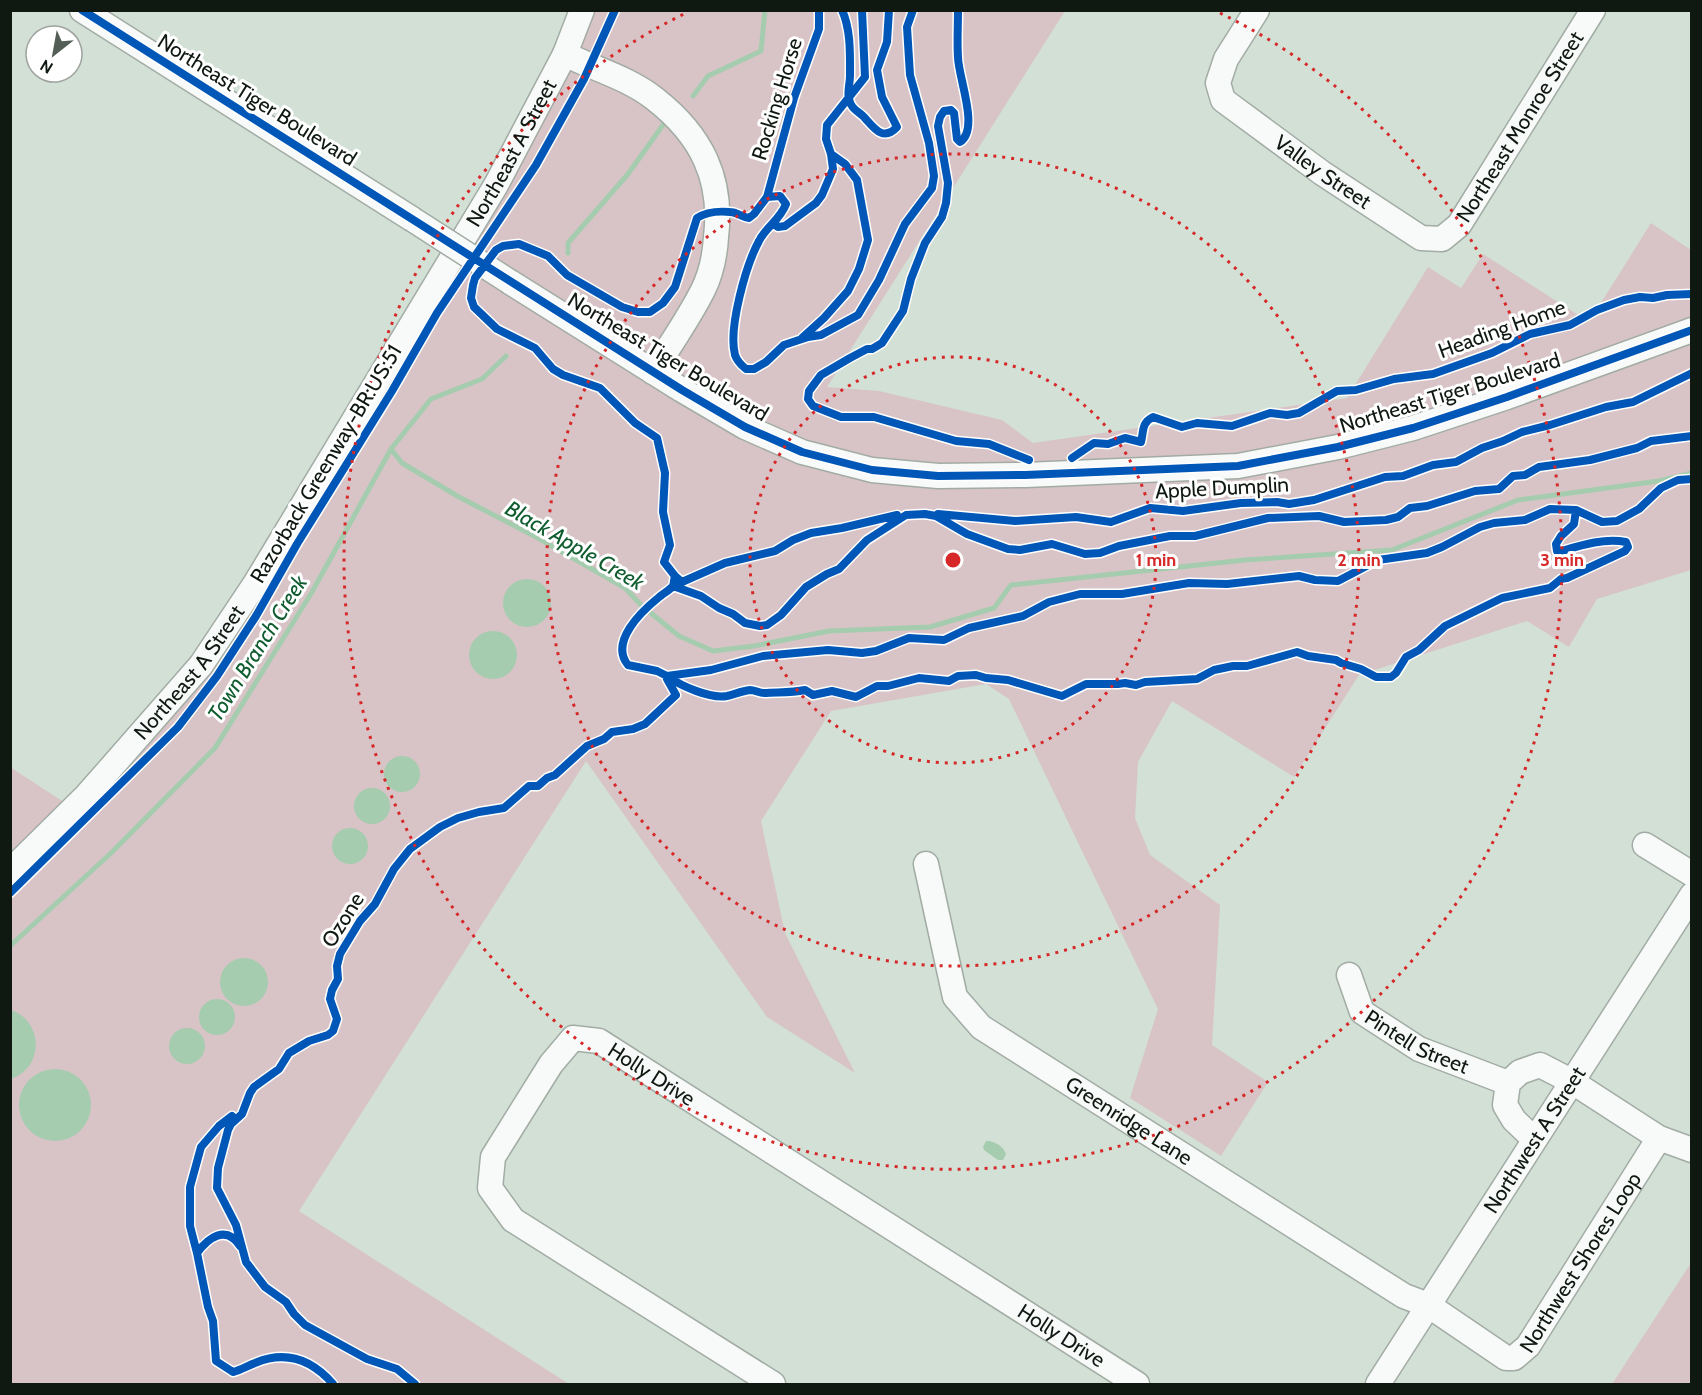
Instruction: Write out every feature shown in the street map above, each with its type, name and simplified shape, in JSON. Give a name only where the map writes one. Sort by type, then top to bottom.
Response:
[{"type":"street","name":"Northeast Tiger Boulevard","points":[[82,10],[653,372],[745,427],[802,452],[872,470],[938,477],[1104,473],[1238,466],[1338,447],[1413,428],[1507,397],[1692,330]]},
{"type":"street","name":"Northeast A Street","points":[[10,871],[87,795],[201,665],[255,584],[496,185],[565,54],[582,10]]},
{"type":"street","name":"Valley Street","points":[[1257,10],[1226,59],[1218,83],[1223,100],[1322,173],[1421,238],[1442,239]]},
{"type":"street","name":"Northeast Monroe Street","points":[[1442,239],[1459,225],[1593,10]]},
{"type":"street","points":[[565,54],[629,82],[654,98],[687,129],[706,160],[716,186],[719,212],[715,251],[704,288],[653,372]]},
{"type":"street","points":[[1645,845],[1692,874]]},
{"type":"street","name":"Greenridge Lane","points":[[926,864],[955,997],[981,1027],[1404,1296],[1428,1305]]},
{"type":"street","name":"Northwest A Street","points":[[1378,1384],[1692,895]]},
{"type":"street","name":"Pintell Street","points":[[1349,975],[1362,1011],[1419,1049],[1508,1083]]},
{"type":"street","name":"Holly Drive","points":[[772,1384],[513,1220],[490,1188],[493,1157],[551,1064],[573,1038],[599,1041],[1137,1384]]},
{"type":"street","points":[[1534,1139],[1514,1120],[1505,1105],[1508,1083],[1520,1072],[1540,1065],[1571,1081],[1659,1138],[1692,1150]]},
{"type":"street","name":"Northwest Shores Loop","points":[[1428,1305],[1506,1358],[1514,1358],[1522,1353],[1659,1138]]},
{"type":"shaded area","points":[[573,11],[1065,11],[827,387],[879,391],[1002,420],[1033,443],[1347,398],[1428,267],[1461,288],[1483,254],[1589,322],[1651,223],[1691,250],[1691,570],[1597,599],[1569,647],[1527,621],[1359,675],[1294,777],[1172,701],[1138,762],[1135,818],[1150,855],[1220,905],[1212,1045],[1268,1082],[1221,1156],[1130,1098],[1158,1009],[1009,699],[986,684],[831,711],[761,821],[785,933],[855,1073],[767,1017],[586,761],[299,1211],[569,1384],[11,1384],[10,767],[82,814],[151,742],[227,654],[434,298]]},
{"type":"shaded area","points":[[527,579],[544,586],[551,603],[544,620],[527,627],[510,620],[503,603],[510,586]]},
{"type":"shaded area","points":[[493,631],[510,638],[517,655],[510,672],[493,679],[476,672],[469,655],[476,638]]},
{"type":"shaded area","points":[[402,756],[414,762],[420,774],[414,786],[402,792],[390,786],[384,774],[390,762]]},
{"type":"shaded area","points":[[372,788],[384,794],[390,806],[384,818],[372,824],[360,818],[354,806],[360,794]]},
{"type":"shaded area","points":[[350,828],[362,834],[368,846],[362,858],[350,864],[338,858],[332,846],[338,834]]},
{"type":"shaded area","points":[[244,958],[261,965],[268,982],[261,999],[244,1006],[227,999],[220,982],[227,965]]},
{"type":"shaded area","points":[[217,999],[229,1005],[235,1017],[229,1029],[217,1035],[205,1029],[199,1017],[205,1005]]},
{"type":"shaded area","points":[[11,1010],[30,1024],[36,1044],[30,1065],[11,1079]]},
{"type":"shaded area","points":[[187,1028],[199,1034],[205,1046],[199,1058],[187,1064],[175,1058],[169,1046],[175,1034]]},
{"type":"shaded area","points":[[55,1069],[69,1072],[81,1079],[88,1091],[91,1105],[88,1119],[81,1131],[69,1138],[55,1141],[41,1138],[29,1131],[22,1119],[19,1105],[22,1091],[29,1079],[41,1072]]},
{"type":"shaded area","points":[[986,1141],[998,1144],[1003,1149],[1006,1154],[1003,1160],[998,1160],[984,1150]]},
{"type":"shaded area","points":[[1691,1263],[1691,1384],[1612,1384]]},
{"type":"waterway","name":"Town Branch Creek","points":[[693,96],[708,76],[761,51],[765,10]]},
{"type":"waterway","name":"Town Branch Creek","points":[[568,253],[568,243],[628,174],[663,125]]},
{"type":"waterway","name":"Town Branch Creek","points":[[10,946],[111,853],[215,748],[312,592],[391,449],[431,399],[482,379],[506,356]]},
{"type":"waterway","name":"Black Apple Creek","points":[[391,449],[402,463],[459,497],[538,538],[625,588],[641,605],[679,636],[713,651],[754,646],[829,631],[930,627],[994,608],[1011,585],[1245,560],[1392,550],[1518,500],[1659,481],[1692,473]]},
{"type":"cycle path","name":"Apple Dumplin","points":[[82,10],[682,390],[745,427],[802,452],[872,470],[938,476],[1025,475],[1238,466],[1338,447],[1413,428],[1507,397],[1692,330]]},
{"type":"cycle path","name":"Razorback Greenway-BR:US:51","points":[[10,893],[178,727],[217,676],[256,616],[437,313],[536,165],[584,79],[615,10]]},
{"type":"cycle path","name":"Rocking Horse","points":[[819,10],[819,29],[794,98],[767,197],[749,218],[733,212],[708,213],[697,218],[675,287],[663,303],[650,312],[638,312],[622,307],[567,275],[548,256],[519,244],[503,246],[496,250],[475,278],[471,298],[474,307],[497,329],[535,348],[553,369],[563,375],[600,388],[635,423],[657,438],[665,473],[663,512],[670,545],[664,562],[675,576],[673,586],[636,619],[625,637],[622,647],[623,656],[628,665],[657,671],[667,676],[711,670],[763,656],[828,650],[862,653],[876,651],[909,638],[944,640],[969,628],[1023,616],[1049,602],[1080,594],[1122,594],[1189,583],[1227,584],[1299,576],[1315,580],[1338,581],[1378,560],[1427,553],[1480,527],[1494,523],[1525,520],[1550,509],[1576,510],[1602,522],[1617,521],[1639,509],[1661,488],[1678,480],[1692,479]]},
{"type":"cycle path","points":[[842,10],[849,42],[848,94],[850,102],[853,108],[875,129],[883,133],[897,127],[882,97],[877,70],[887,42],[889,10]]},
{"type":"cycle path","points":[[774,224],[778,227],[785,226],[816,203],[833,169],[826,139],[827,125],[865,77],[862,10]]},
{"type":"cycle path","points":[[767,197],[780,196],[786,204],[759,241],[749,265],[736,313],[733,343],[735,355],[746,369],[754,369],[766,362],[784,345],[821,335],[858,315],[879,280],[905,224],[932,188],[934,176],[929,143],[910,75],[907,27],[913,10]]},
{"type":"cycle path","points":[[958,10],[958,57],[968,126],[966,135],[960,142],[957,139],[954,113],[951,110],[944,111],[940,117],[938,126],[948,183],[942,217],[925,243],[911,279],[903,311],[882,343],[821,375],[809,391],[808,399],[813,406],[841,417],[874,417],[956,441],[989,444],[1029,460]]},
{"type":"cycle path","points":[[802,338],[848,291],[859,269],[868,240],[857,180],[845,164],[831,154]]},
{"type":"cycle path","name":"Heading Home","points":[[1072,458],[1094,443],[1108,444],[1125,438],[1141,442],[1145,425],[1153,417],[1182,427],[1197,423],[1232,426],[1270,413],[1287,415],[1299,413],[1337,391],[1356,390],[1394,379],[1433,374],[1492,353],[1530,334],[1570,325],[1597,310],[1624,300],[1692,294]]},
{"type":"cycle path","name":"Apple Dumplin","points":[[938,514],[1015,521],[1076,517],[1111,522],[1150,508],[1183,511],[1241,503],[1289,504],[1314,500],[1385,477],[1403,476],[1433,465],[1456,462],[1482,448],[1522,432],[1606,407],[1633,402],[1692,373]]},
{"type":"cycle path","points":[[673,586],[701,596],[745,623],[767,625],[781,615],[806,587],[839,569],[867,540],[906,515],[936,516],[967,534],[1008,549],[1020,550],[1052,544],[1085,554],[1100,553],[1119,546],[1170,536],[1195,536],[1268,518],[1319,516],[1344,522],[1386,520],[1398,517],[1410,508],[1427,506],[1475,491],[1499,489],[1513,476],[1525,475],[1539,467],[1590,460],[1637,448],[1651,441],[1692,436]]},
{"type":"cycle path","points":[[667,676],[680,684],[712,696],[727,696],[750,690],[764,693],[805,690],[813,695],[832,691],[856,697],[877,686],[888,686],[919,678],[949,681],[958,676],[976,675],[1008,680],[1062,696],[1086,684],[1136,685],[1145,682],[1197,679],[1214,670],[1247,666],[1297,652],[1336,660],[1376,677],[1391,677],[1406,657],[1419,650],[1445,626],[1502,598],[1550,588],[1561,579],[1625,551],[1628,547],[1626,542],[1610,541],[1557,551],[1556,544],[1561,536],[1574,524],[1576,510]]},
{"type":"cycle path","points":[[675,576],[682,582],[725,563],[775,551],[811,533],[897,515]]},
{"type":"cycle path","name":"Ozone","points":[[415,1384],[397,1369],[367,1359],[305,1325],[286,1302],[265,1287],[246,1262],[236,1225],[217,1188],[218,1168],[228,1130],[242,1114],[254,1087],[279,1069],[289,1053],[333,1031],[337,1019],[330,999],[338,979],[337,966],[340,954],[360,921],[375,904],[394,869],[410,849],[440,827],[458,818],[504,808],[529,786],[538,786],[547,778],[555,775],[587,746],[604,739],[612,732],[633,729],[645,724],[676,695],[667,679]]},
{"type":"cycle path","points":[[197,1253],[190,1226],[190,1187],[201,1147],[219,1126],[232,1116]]},
{"type":"cycle path","points":[[240,1246],[235,1239],[223,1235],[206,1242],[197,1253],[213,1321],[216,1361],[233,1372],[266,1359],[288,1358],[307,1363],[333,1384]]}]
